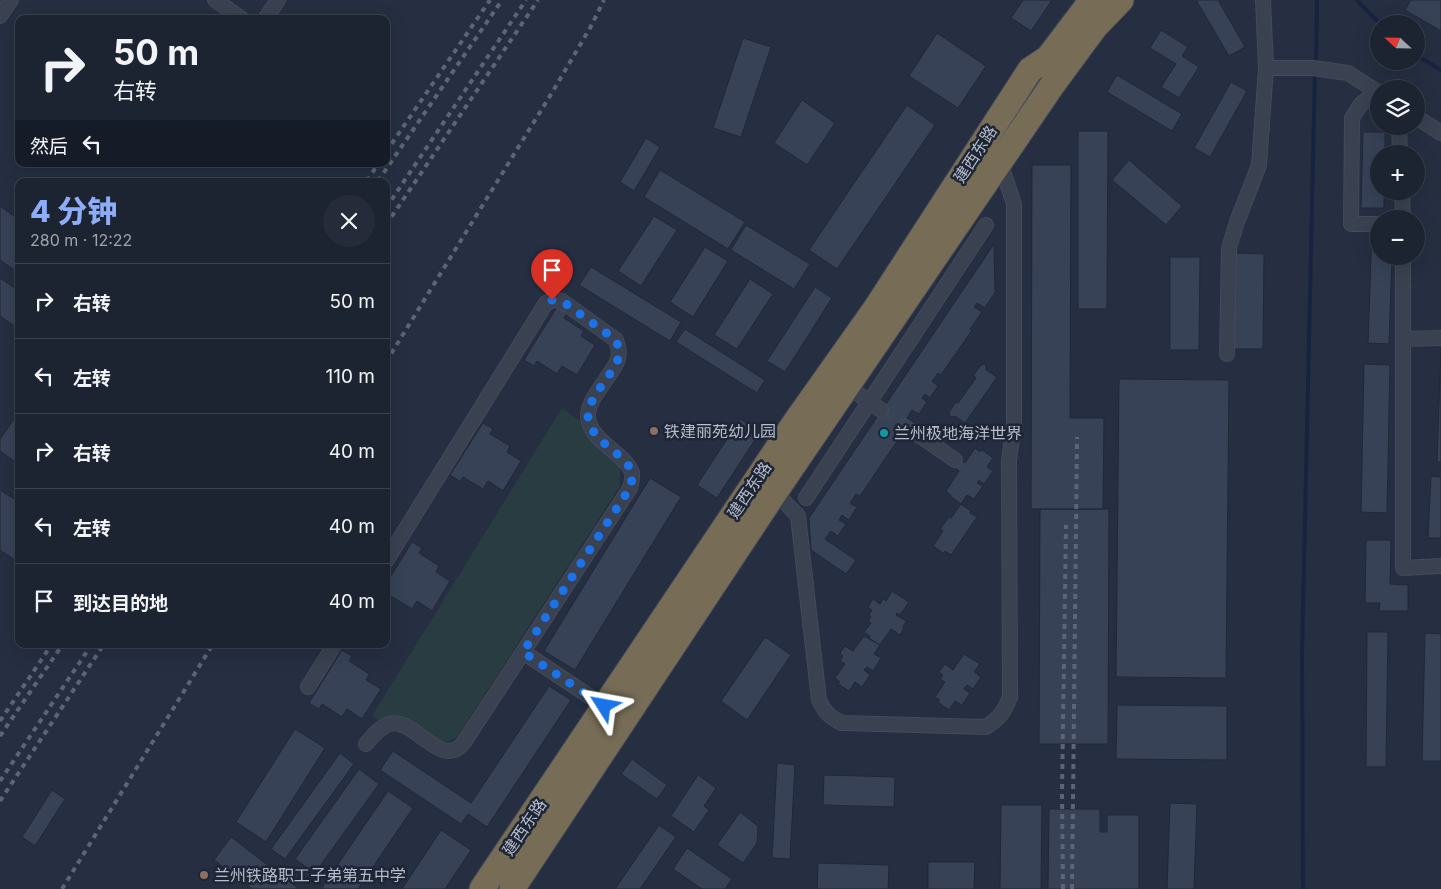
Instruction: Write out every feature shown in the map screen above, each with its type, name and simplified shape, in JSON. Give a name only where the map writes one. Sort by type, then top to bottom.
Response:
[{"type":"highway","name":"建西东路","points":[[482,889],[796,421],[876,308],[1030,70],[1048,58],[1092,0]]},
{"type":"highway","name":"建西东路","points":[[512,889],[775,492],[1053,84],[1095,27],[1121,0]]},
{"type":"street","points":[[0,16],[11,0]]},
{"type":"street","points":[[215,0],[236,15]]},
{"type":"street","points":[[268,15],[278,0]]},
{"type":"street","points":[[1227,354],[1229,248],[1259,166],[1271,68],[1263,0]]},
{"type":"street","points":[[1271,68],[1313,68],[1348,73],[1370,87]]},
{"type":"street","points":[[1370,98],[1361,104],[1352,118],[1351,224],[1370,224]]},
{"type":"street","points":[[1425,123],[1441,133]]},
{"type":"street","points":[[775,492],[798,516],[819,700],[828,714],[842,722],[861,723],[986,727],[997,720],[1005,709],[1010,696],[1010,461],[1014,424],[1014,204],[1000,162]]},
{"type":"street","points":[[806,498],[986,225]]},
{"type":"street","points":[[1403,265],[1403,568],[1441,566]]},
{"type":"street","points":[[366,744],[382,728],[392,723],[404,726],[440,749],[451,751],[464,742],[630,488],[633,474],[627,464],[605,445],[590,426],[588,414],[592,401],[618,359],[619,348],[616,340],[562,301],[552,300],[546,303],[390,555]]},
{"type":"street","points":[[1403,339],[1441,338]]},
{"type":"street","points":[[847,386],[881,410]]},
{"type":"street","points":[[913,431],[956,460]]},
{"type":"street","points":[[308,687],[332,648]]},
{"type":"street","points":[[523,652],[604,706]]},
{"type":"shaded area","points":[[562,408],[620,449],[620,486],[457,737],[447,741],[437,740],[404,718],[389,718],[380,721],[372,716]]},
{"type":"building","points":[[1023,0],[1052,0],[1031,31],[1011,18]]},
{"type":"building","points":[[1196,0],[1218,0],[1245,47],[1229,56]]},
{"type":"building","points":[[1411,0],[1441,0],[1441,31],[1425,22],[1425,15],[1414,15],[1405,10]]},
{"type":"building","points":[[1161,30],[1188,47],[1182,56],[1199,67],[1179,98],[1161,87],[1176,64],[1150,48]]},
{"type":"building","points":[[937,33],[986,66],[958,108],[909,76]]},
{"type":"building","points":[[743,38],[771,47],[741,137],[713,128]]},
{"type":"building","points":[[1117,75],[1182,114],[1172,131],[1107,92]]},
{"type":"building","points":[[1231,82],[1247,91],[1210,157],[1194,148]]},
{"type":"building","points":[[802,100],[835,123],[807,165],[774,143]]},
{"type":"building","points":[[907,105],[935,125],[837,269],[809,250]]},
{"type":"building","points":[[1078,131],[1108,131],[1107,309],[1078,309]]},
{"type":"building","points":[[1363,132],[1370,132],[1370,135],[1385,135],[1385,145],[1370,145],[1370,200],[1384,200],[1384,208],[1361,208]]},
{"type":"building","points":[[646,138],[660,147],[634,191],[620,182]]},
{"type":"building","points":[[1129,160],[1182,206],[1166,225],[1112,180]]},
{"type":"building","points":[[1032,165],[1071,165],[1070,418],[1104,418],[1103,509],[1031,509]]},
{"type":"building","points":[[660,170],[745,222],[728,249],[644,197]]},
{"type":"building","points":[[0,206],[15,217],[15,270],[0,260]]},
{"type":"building","points":[[654,216],[677,230],[641,286],[618,271]]},
{"type":"building","points":[[746,225],[810,264],[794,289],[731,250]]},
{"type":"building","points":[[994,244],[996,291],[985,308],[977,303],[974,307],[982,312],[970,329],[972,330],[941,375],[938,373],[932,381],[938,386],[930,398],[925,394],[922,398],[927,402],[919,414],[912,410],[907,418],[917,425],[913,431],[908,438],[902,434],[860,496],[856,494],[850,503],[857,507],[849,520],[842,515],[839,520],[846,524],[838,536],[831,531],[825,539],[856,560],[846,574],[811,550],[809,518]]},
{"type":"building","points":[[705,247],[728,261],[693,317],[670,302]]},
{"type":"building","points":[[1233,253],[1264,254],[1263,349],[1232,349]]},
{"type":"building","points":[[1170,257],[1200,257],[1199,350],[1170,350]]},
{"type":"building","points":[[1371,265],[1392,265],[1389,344],[1368,343]]},
{"type":"building","points":[[591,267],[681,322],[670,341],[579,285]]},
{"type":"building","points":[[0,278],[15,288],[15,326],[0,316]]},
{"type":"building","points":[[750,279],[773,294],[737,349],[714,335]]},
{"type":"building","points":[[815,287],[832,298],[785,372],[767,361]]},
{"type":"building","points":[[557,307],[567,313],[564,318],[584,331],[581,336],[595,345],[577,375],[562,366],[557,374],[537,361],[534,366],[524,360]]},
{"type":"building","points":[[685,329],[765,380],[757,393],[676,342]]},
{"type":"building","points":[[1441,348],[1441,462],[1437,462]]},
{"type":"building","points":[[984,364],[986,370],[997,377],[965,423],[955,416],[950,416],[949,412],[976,378],[973,376],[980,366]]},
{"type":"building","points":[[1364,364],[1390,365],[1387,513],[1361,512]]},
{"type":"building","points":[[1119,379],[1229,380],[1226,678],[1116,677]]},
{"type":"building","points":[[15,418],[15,462],[0,451],[0,439]]},
{"type":"building","points":[[740,419],[760,432],[717,498],[697,485]]},
{"type":"building","points":[[483,423],[493,429],[490,434],[510,446],[507,452],[521,461],[503,491],[488,481],[483,489],[463,477],[460,481],[450,475]]},
{"type":"building","points":[[975,448],[980,452],[982,450],[993,458],[987,467],[993,471],[984,484],[979,480],[977,483],[983,486],[974,499],[967,495],[961,504],[946,491],[959,471],[955,468],[960,460],[965,463]]},
{"type":"building","points":[[1431,476],[1441,477],[1441,538],[1428,538]]},
{"type":"building","points":[[650,478],[681,497],[575,670],[544,651]]},
{"type":"building","points":[[0,490],[15,499],[15,560],[0,550]]},
{"type":"building","points":[[961,504],[977,517],[951,555],[945,551],[943,553],[933,546],[943,531],[940,529]]},
{"type":"building","points":[[1040,509],[1109,509],[1108,744],[1039,744]]},
{"type":"building","points":[[1366,540],[1391,540],[1390,584],[1408,585],[1408,611],[1379,611],[1380,603],[1365,603]]},
{"type":"building","points":[[412,542],[422,548],[419,553],[439,566],[436,572],[450,581],[432,611],[417,601],[412,609],[391,596],[390,598],[390,578]]},
{"type":"building","points":[[892,591],[909,602],[900,615],[897,613],[896,615],[906,621],[900,635],[891,629],[880,645],[869,638],[870,636],[864,632],[871,623],[868,621],[872,610],[868,607],[873,599],[880,604],[883,599],[886,601]]},
{"type":"building","points":[[1367,632],[1388,632],[1386,767],[1366,767]]},
{"type":"building","points":[[1425,633],[1441,634],[1441,761],[1422,761]]},
{"type":"building","points":[[864,636],[880,645],[874,654],[881,658],[873,671],[867,667],[864,670],[870,675],[862,687],[855,682],[849,691],[838,684],[840,682],[835,678],[845,664],[840,661],[843,656],[840,653],[845,646],[853,651]]},
{"type":"building","points":[[765,637],[791,655],[747,720],[721,701]]},
{"type":"building","points":[[342,650],[352,656],[349,661],[369,674],[366,680],[381,689],[362,719],[347,709],[342,717],[322,704],[319,709],[309,703]]},
{"type":"building","points":[[964,654],[980,664],[974,672],[981,677],[973,689],[967,685],[964,689],[970,693],[962,705],[955,701],[949,710],[938,702],[940,700],[935,697],[945,682],[940,679],[943,675],[939,672],[945,664],[953,670]]},
{"type":"building","points":[[549,686],[571,700],[487,827],[468,814],[461,824],[380,770],[393,751],[471,803]]},
{"type":"building","points":[[1117,705],[1227,706],[1227,760],[1116,759]]},
{"type":"building","points":[[295,729],[325,748],[266,842],[236,822]]},
{"type":"building","points":[[340,753],[354,764],[285,859],[271,849]]},
{"type":"building","points":[[632,759],[667,785],[657,799],[621,774]]},
{"type":"building","points":[[777,763],[795,765],[790,859],[772,858]]},
{"type":"building","points":[[359,769],[379,784],[315,873],[295,859]]},
{"type":"building","points":[[698,775],[716,788],[704,806],[709,810],[694,832],[671,816]]},
{"type":"building","points":[[824,775],[895,777],[894,807],[823,805]]},
{"type":"building","points":[[52,790],[65,799],[35,846],[22,837]]},
{"type":"building","points":[[388,791],[413,808],[358,889],[321,889]]},
{"type":"building","points":[[1170,803],[1197,804],[1194,889],[1167,889]]},
{"type":"building","points":[[1001,805],[1042,805],[1041,889],[1000,889]]},
{"type":"building","points":[[1049,809],[1100,809],[1100,832],[1107,832],[1107,815],[1139,815],[1139,889],[1048,889]]},
{"type":"building","points":[[740,812],[758,826],[757,843],[743,863],[717,845]]},
{"type":"building","points":[[659,825],[676,837],[640,889],[615,889]]},
{"type":"building","points":[[441,830],[471,850],[445,889],[402,889]]},
{"type":"building","points":[[231,837],[299,889],[252,889],[214,860]]},
{"type":"building","points":[[687,848],[732,879],[725,889],[702,889],[673,869]]},
{"type":"building","points":[[928,862],[975,862],[974,889],[928,889]]},
{"type":"building","points":[[818,863],[889,865],[888,889],[817,889]]},
{"type":"waterway","points":[[1316,64],[1317,0]]},
{"type":"waterway","points":[[1357,0],[1371,15]]},
{"type":"waterway","points":[[1425,60],[1441,70]]},
{"type":"waterway","points":[[1303,889],[1302,653],[1315,71]]},
{"type":"tunnel","points":[[881,410],[913,431]]},
{"type":"railway","points":[[390,146],[490,0]]},
{"type":"railway","points":[[390,163],[502,0]]},
{"type":"railway","points":[[390,202],[526,0]]},
{"type":"railway","points":[[390,219],[538,0]]},
{"type":"railway","points":[[390,356],[553,91],[604,0]]},
{"type":"railway","points":[[369,178],[376,167]]},
{"type":"railway","points":[[380,178],[388,167]]},
{"type":"railway","points":[[1072,889],[1077,437]]},
{"type":"railway","points":[[1063,889],[1062,792],[1066,525]]},
{"type":"railway","points":[[0,721],[49,648]]},
{"type":"railway","points":[[0,736],[60,648]]},
{"type":"railway","points":[[0,781],[89,648]]},
{"type":"railway","points":[[0,801],[101,648]]},
{"type":"railway","points":[[62,889],[211,648]]},
{"type":"place","name":"铁建丽苑幼儿园","points":[[654,431]]},
{"type":"place","name":"兰州极地海洋世界","points":[[884,433]]},
{"type":"place","name":"兰州铁路职工子弟第五中学","points":[[204,875]]},
{"type":"route","points":[[552,300],[562,301],[616,340],[619,348],[618,359],[592,401],[588,414],[590,426],[605,445],[627,464],[633,474],[630,488],[523,652],[604,706]]}]
